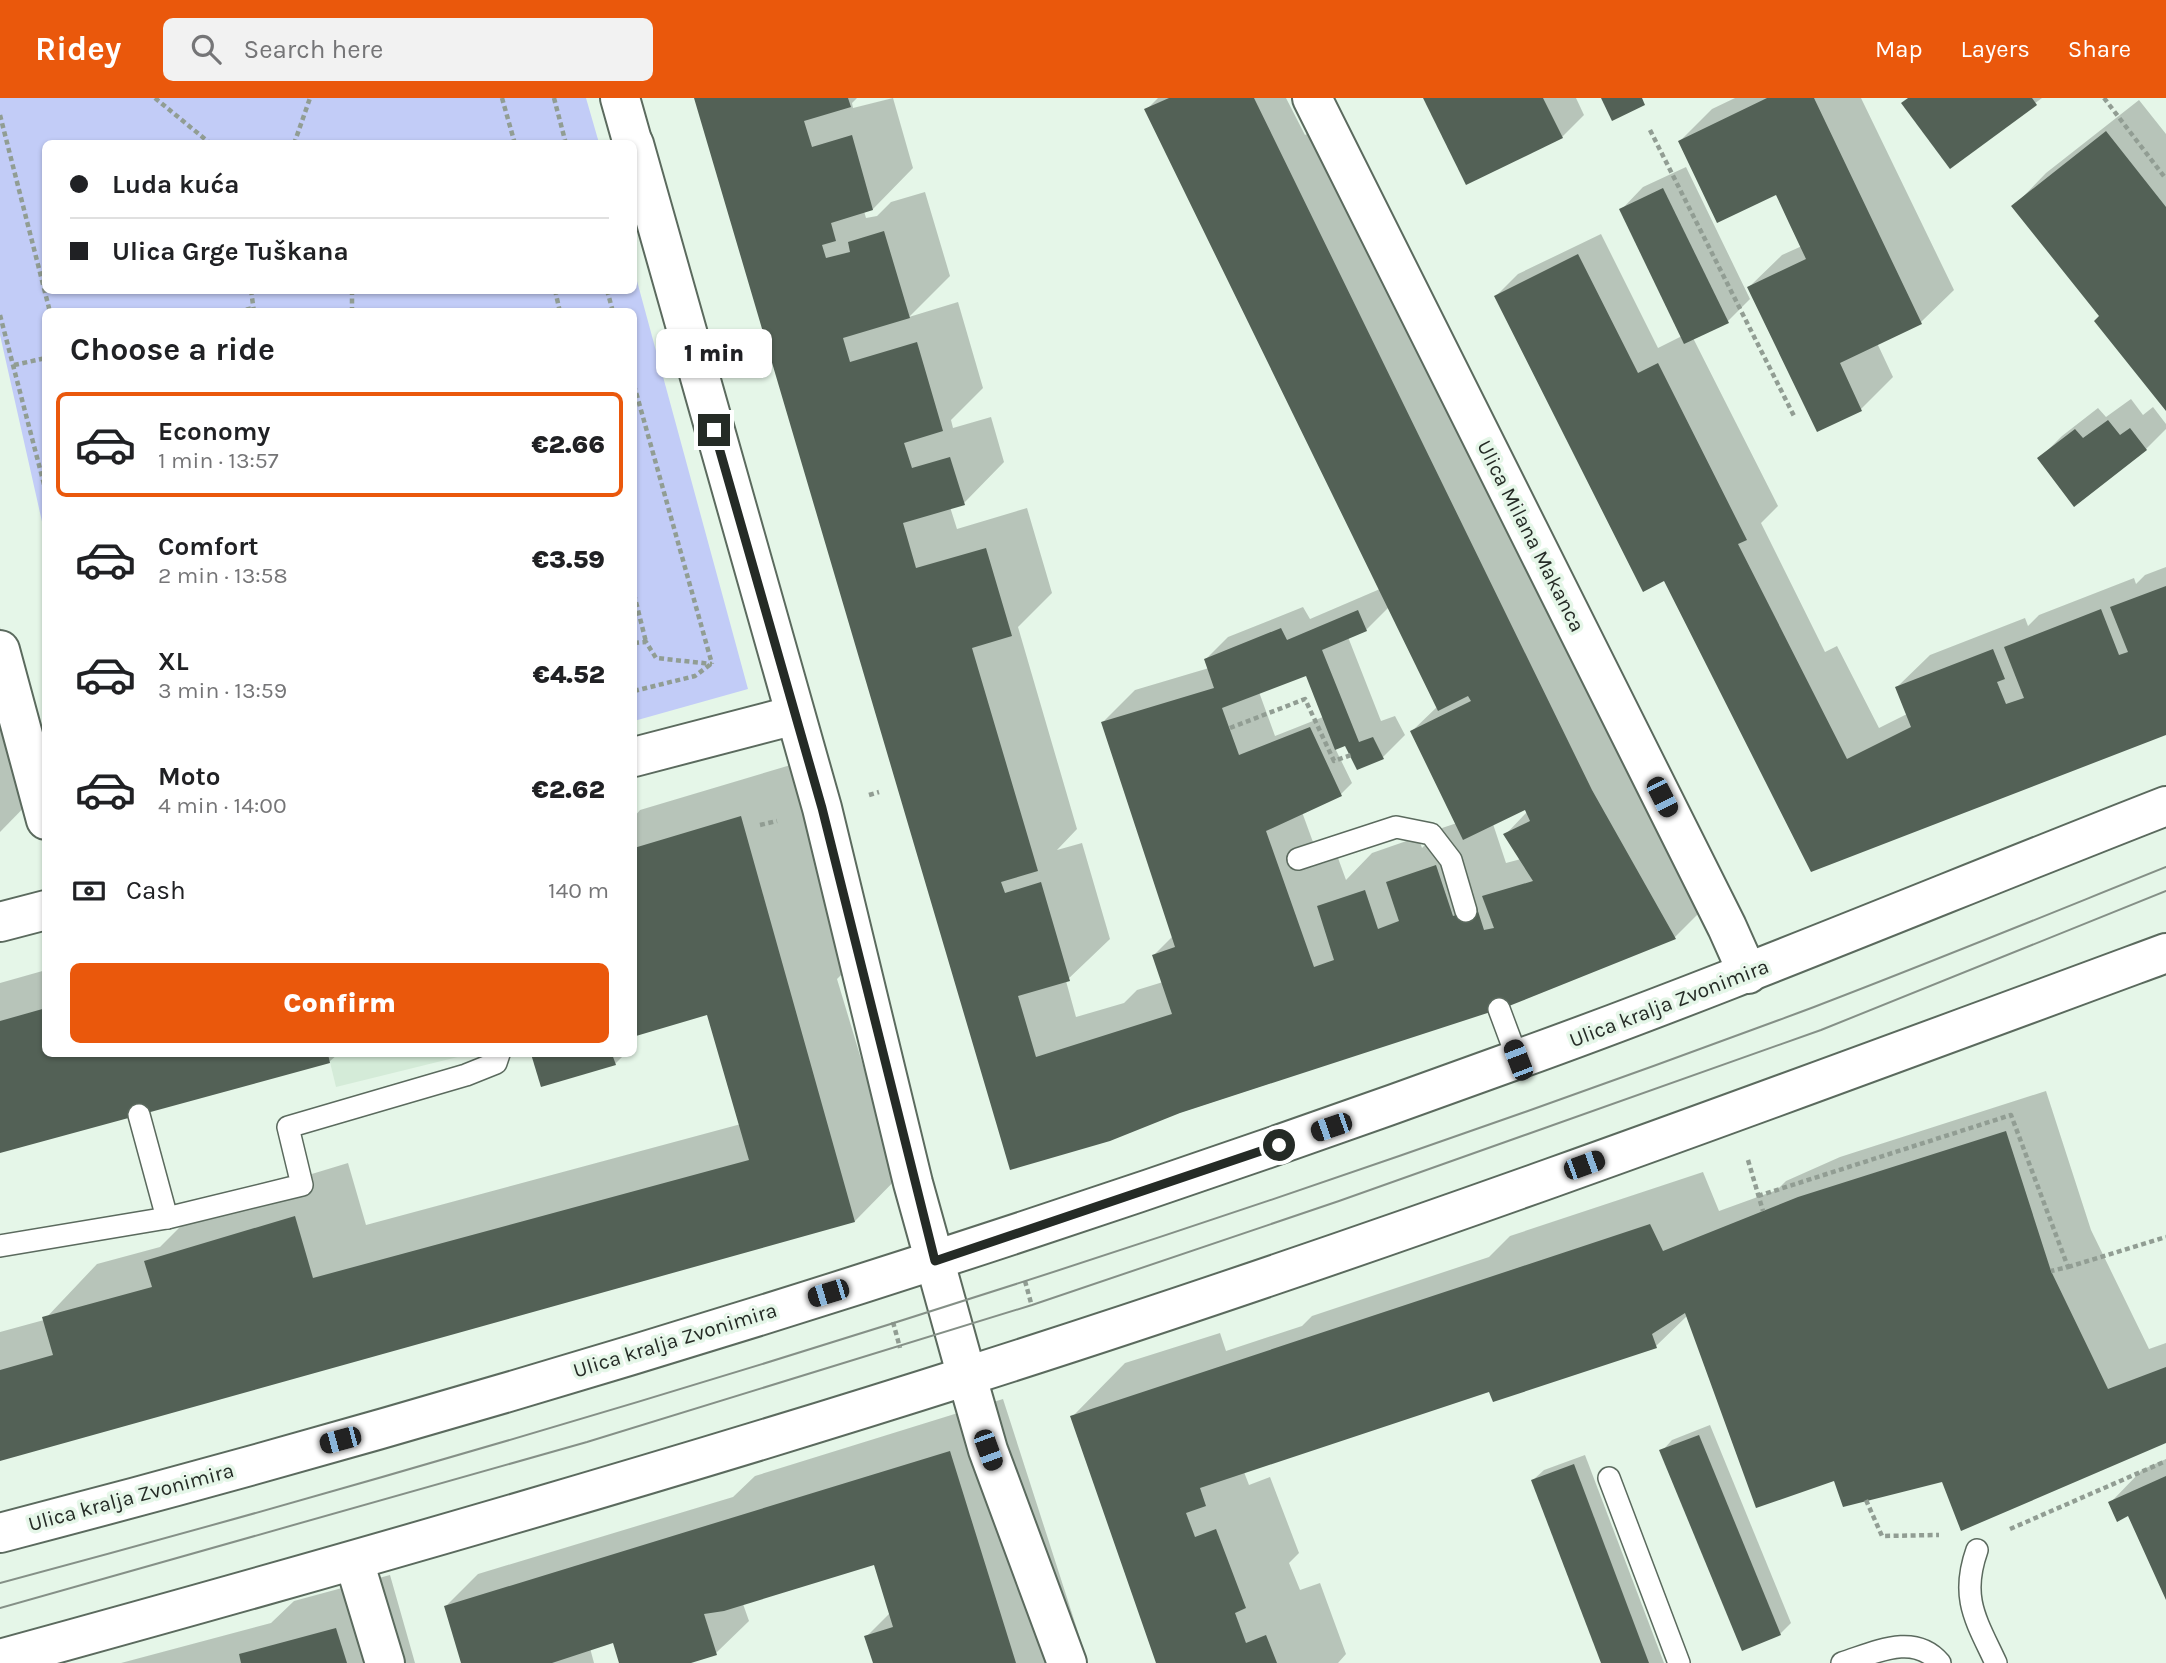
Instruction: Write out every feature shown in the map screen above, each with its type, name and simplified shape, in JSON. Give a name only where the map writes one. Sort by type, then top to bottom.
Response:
[{"type":"main road","points":[[620,98],[632,140]]},
{"type":"main road","name":"Ulica Milana Makanca","points":[[1312,98],[1722,916],[1748,974]]},
{"type":"main road","points":[[637,158],[822,808],[935,1261],[967,1377],[988,1450],[1067,1663]]},
{"type":"main road","points":[[0,650],[42,805]]},
{"type":"main road","points":[[637,757],[795,715]]},
{"type":"main road","name":"Ulica kralja Zvonimira","points":[[0,1533],[473,1402],[935,1261],[1305,1136],[1518,1060],[1748,974],[2166,806]]},
{"type":"main road","points":[[0,922],[42,911]]},
{"type":"main road","points":[[0,1659],[354,1561],[967,1377],[1374,1241],[2166,953]]},
{"type":"main road","points":[[354,1561],[385,1663]]},
{"type":"lane","points":[[1298,859],[1396,827],[1431,834],[1451,860],[1466,911]]},
{"type":"lane","points":[[1499,1009],[1518,1060]]},
{"type":"lane","points":[[0,1246],[167,1218],[302,1185],[288,1127],[466,1076],[496,1063],[498,1057]]},
{"type":"lane","points":[[139,1115],[167,1218]]},
{"type":"lane","points":[[1609,1478],[1679,1663]]},
{"type":"lane","points":[[1977,1550],[1968,1575],[1969,1603],[1996,1663]]},
{"type":"lane","points":[[1842,1663],[1888,1648],[1912,1645],[1934,1656],[1940,1663]]},
{"type":"path","points":[[155,98],[206,140]]},
{"type":"path","points":[[295,140],[310,98]]},
{"type":"path","points":[[502,98],[514,140]]},
{"type":"path","points":[[554,98],[565,140]]},
{"type":"path","points":[[2104,98],[2166,180]]},
{"type":"path","points":[[0,115],[42,280]]},
{"type":"path","points":[[1650,130],[1794,416]]},
{"type":"path","points":[[0,315],[42,476]]},
{"type":"path","points":[[14,365],[42,359]]},
{"type":"path","points":[[637,395],[712,664]]},
{"type":"path","points":[[637,606],[646,642],[656,658],[712,664]]},
{"type":"path","points":[[637,643],[646,642]]},
{"type":"path","points":[[637,690],[695,676],[712,664]]},
{"type":"path","points":[[1230,728],[1305,699],[1334,761],[1351,755]]},
{"type":"path","points":[[1758,1196],[2011,1115],[2068,1267]]},
{"type":"path","points":[[1748,1160],[1763,1211]]},
{"type":"path","points":[[2051,1271],[2166,1237]]},
{"type":"path","points":[[1022,1273],[1032,1304]]},
{"type":"path","points":[[890,1312],[902,1354]]},
{"type":"path","points":[[1977,1550],[2000,1534],[2166,1461]]},
{"type":"path","points":[[1866,1500],[1882,1536],[1947,1535]]},
{"type":"shaded area","points":[[0,98],[586,98],[598,140],[42,140],[42,294],[637,294],[637,281],[748,689],[637,720],[637,308],[42,308],[42,522],[0,335]]},
{"type":"shaded area","points":[[329,1057],[458,1057],[336,1087]]},
{"type":"building","points":[[694,98],[848,98],[851,107],[804,121],[812,147],[852,135],[873,210],[831,223],[836,241],[822,245],[826,258],[850,252],[848,242],[884,231],[910,318],[843,338],[850,362],[917,342],[943,431],[904,443],[912,468],[950,457],[965,505],[903,523],[916,568],[986,548],[1012,636],[972,648],[1038,871],[1001,882],[1005,893],[1041,882],[1070,981],[1018,996],[1036,1057],[1172,1014],[1152,955],[1175,947],[1101,722],[1214,688],[1204,659],[1281,628],[1287,640],[1358,610],[1367,631],[1322,650],[1359,742],[1373,737],[1384,759],[1357,770],[1345,746],[1335,750],[1306,676],[1222,708],[1239,755],[1310,727],[1342,796],[1266,831],[1314,967],[1334,960],[1317,906],[1365,890],[1378,929],[1399,921],[1386,882],[1436,865],[1453,916],[1477,908],[1484,930],[1494,928],[1482,896],[1533,881],[1503,834],[1530,821],[1525,810],[1463,840],[1410,731],[1471,701],[1468,696],[1438,711],[1144,109],[1169,98],[1254,98],[1592,790],[1676,939],[1509,1006],[1180,1113],[1110,1141],[1010,1170]]},
{"type":"building","points":[[1423,98],[1543,98],[1563,138],[1466,185]]},
{"type":"building","points":[[1601,98],[1642,98],[1645,105],[1612,121]]},
{"type":"building","points":[[1767,98],[1814,98],[1922,324],[1840,363],[1862,411],[1817,432],[1747,287],[1806,259],[1776,195],[1717,223],[1678,141]]},
{"type":"building","points":[[1908,98],[2032,98],[2037,105],[1950,169],[1901,103]]},
{"type":"building","points":[[2106,131],[2166,207],[2166,411],[2094,321],[2099,316],[2011,206]]},
{"type":"building","points":[[1663,188],[1729,323],[1684,344],[1619,209]]},
{"type":"building","points":[[1578,254],[1638,373],[1658,363],[1747,540],[1738,544],[1847,759],[1911,727],[1895,687],[1993,649],[2005,679],[1997,682],[2006,704],[2024,698],[2004,647],[2101,609],[2119,655],[2128,652],[2110,607],[2166,586],[2166,735],[1811,872],[1664,581],[1643,592],[1494,296]]},
{"type":"building","points":[[2108,420],[2120,435],[2130,428],[2147,450],[2074,507],[2037,458],[2075,429],[2083,438]]},
{"type":"building","points":[[741,816],[855,1222],[0,1461],[0,1370],[53,1355],[42,1317],[152,1287],[144,1261],[295,1216],[313,1278],[749,1160],[707,1015],[637,1036],[637,847]]},
{"type":"building","points":[[42,1009],[42,1057],[329,1057],[330,1063],[0,1153],[0,1021]]},
{"type":"building","points":[[532,1057],[613,1057],[616,1065],[541,1087]]},
{"type":"building","points":[[2006,1131],[2051,1271],[2108,1389],[2166,1367],[2166,1443],[1961,1531],[1942,1482],[1843,1507],[1834,1481],[1756,1508],[1685,1313],[1652,1334],[1657,1348],[1493,1402],[1489,1392],[1200,1488],[1206,1506],[1186,1513],[1195,1537],[1216,1529],[1246,1608],[1235,1613],[1246,1643],[1266,1635],[1277,1663],[1156,1663],[1070,1416],[1650,1224],[1663,1251],[1798,1197]]},
{"type":"building","points":[[1699,1435],[1781,1635],[1742,1651],[1659,1450]]},
{"type":"building","points":[[950,1451],[1016,1663],[873,1663],[864,1636],[893,1627],[874,1565],[724,1611],[704,1614],[717,1655],[691,1663],[619,1663],[613,1643],[552,1663],[461,1663],[444,1606]]},
{"type":"building","points":[[1574,1464],[1649,1663],[1601,1663],[1531,1480]]},
{"type":"building","points":[[2166,1476],[2166,1600],[2128,1516],[2117,1522],[2108,1502]]},
{"type":"building","points":[[336,1628],[347,1663],[241,1663],[239,1654]]},
{"type":"tram line","points":[[0,1583],[458,1455],[914,1317],[1140,1244],[1366,1168],[1814,1007],[2166,867]]},
{"type":"tram line","points":[[0,1608],[587,1442],[1032,1305],[1339,1201],[1821,1030],[2166,891]]},
{"type":"route","points":[[714,430],[822,808],[913,1183],[935,1261],[1279,1145]]}]
